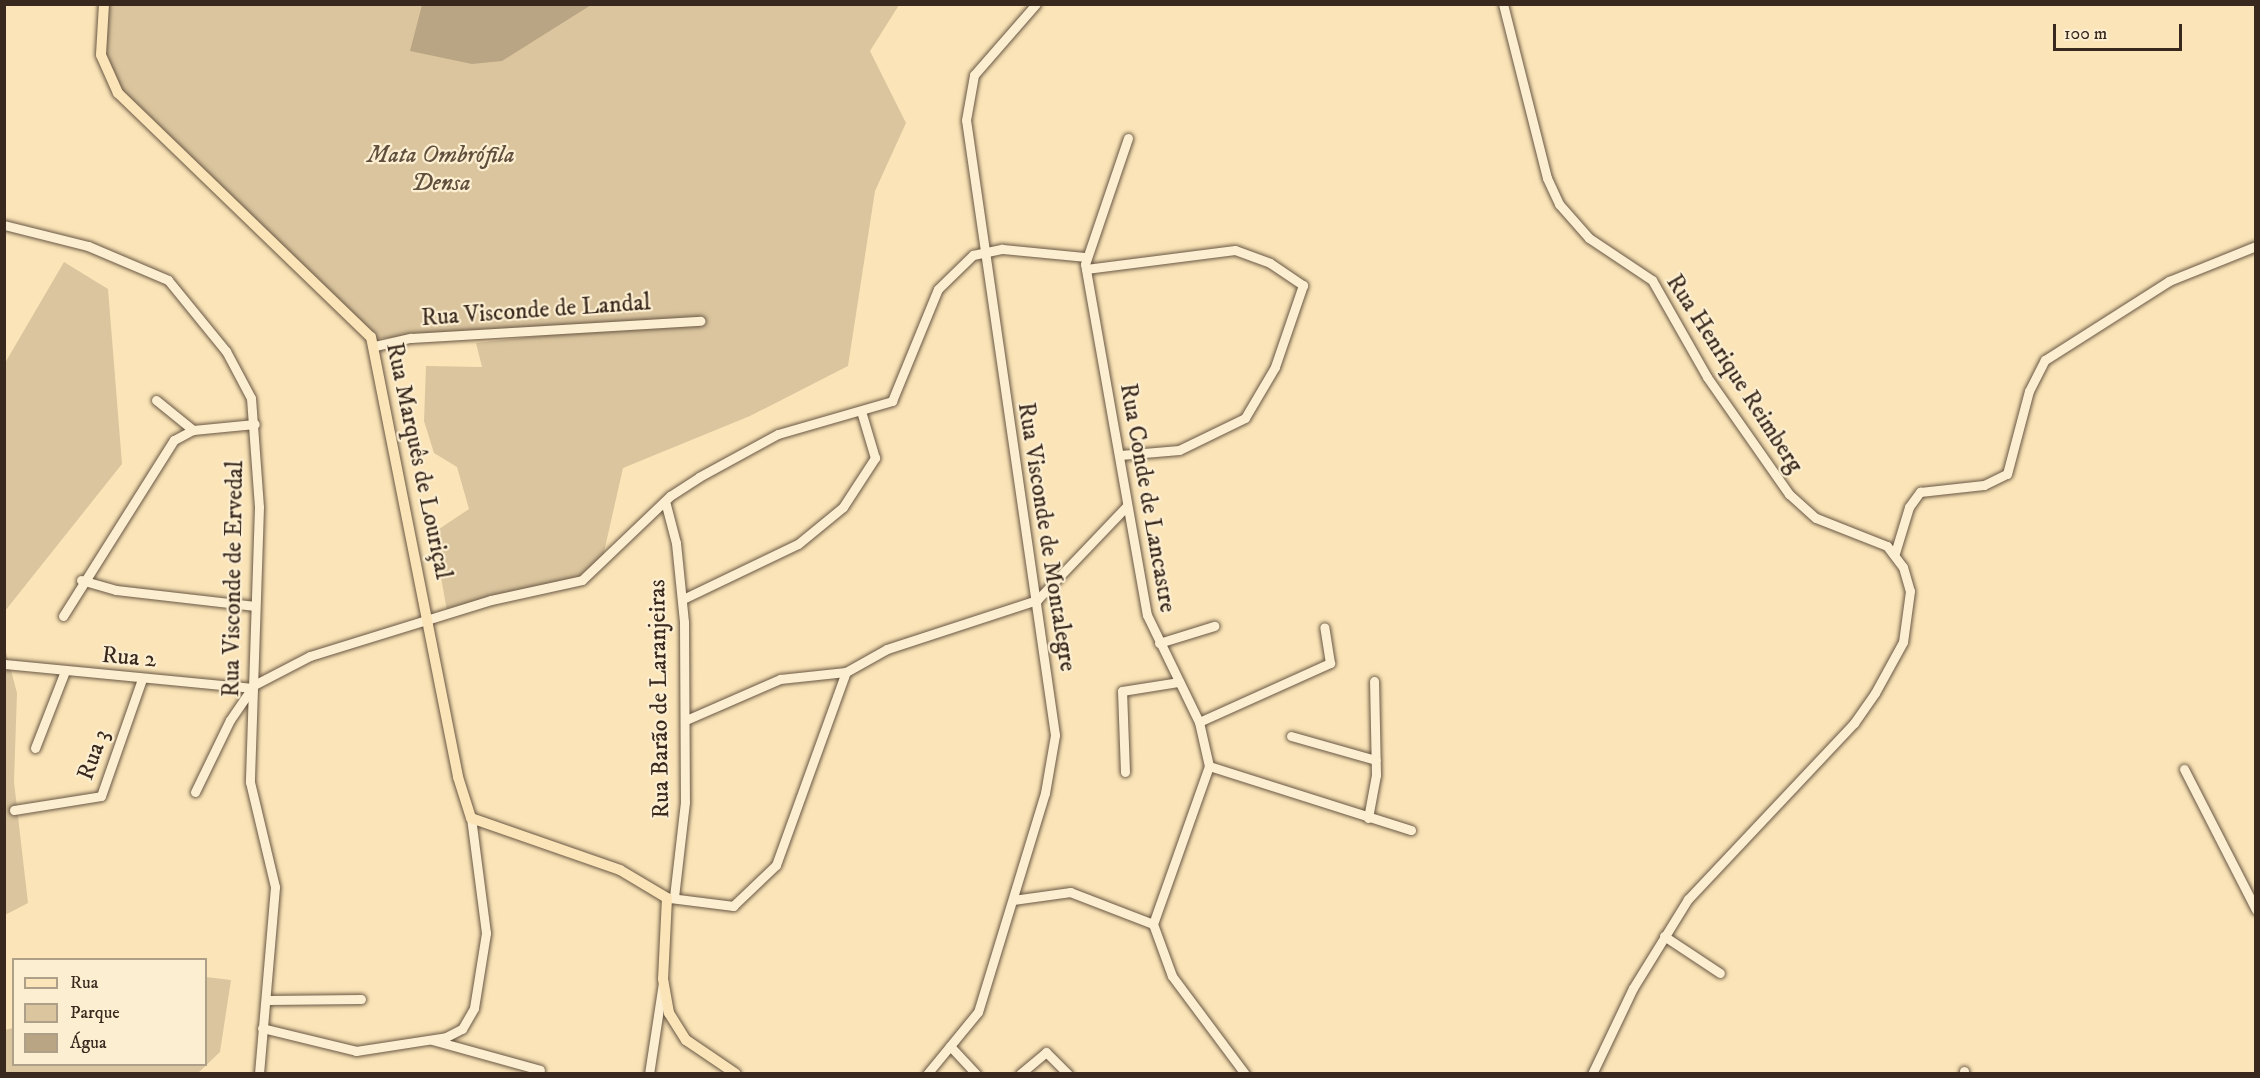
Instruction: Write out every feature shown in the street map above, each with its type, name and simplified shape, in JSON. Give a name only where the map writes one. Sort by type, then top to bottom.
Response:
[{"type":"main road","name":"Rua Marquês de Louriçal","points":[[104,4],[101,56],[118,93],[375,346],[430,619],[458,777],[471,818]]},
{"type":"main road","points":[[471,818],[620,870],[671,898]]},
{"type":"main road","name":"Rua Barão de Laranjeiras","points":[[663,982],[671,898]]},
{"type":"main road","points":[[663,982],[678,1032],[736,1074]]},
{"type":"street","name":"Rua Visconde de Montalegre","points":[[927,1074],[978,1012],[1013,900],[1055,735],[966,120],[968,94],[974,75],[1036,4]]},
{"type":"street","name":"Rua Henrique Reimberg","points":[[1503,4],[1547,178],[1563,210],[1589,238],[1652,280],[1707,377],[1797,503],[1816,518],[1895,553]]},
{"type":"street","name":"Rua Conde de Lancastre","points":[[1128,138],[1085,257],[1086,269],[1120,455],[1126,507],[1147,615],[1199,722],[1209,765]]},
{"type":"street","name":"Rua Visconde de Ervedal","points":[[4,225],[88,246],[168,280],[242,376],[255,424],[260,507],[250,790],[275,887],[268,1000],[262,1028],[260,1074]]},
{"type":"street","points":[[1592,1074],[1664,936],[1698,887],[1854,723],[1900,650],[1909,618],[1910,591],[1895,553],[1908,507],[1920,492],[1984,485],[2007,474],[2029,391],[2045,360],[2176,278],[2256,246]]},
{"type":"street","points":[[195,792],[252,687],[273,674],[310,656],[430,619],[582,580],[665,501],[778,434],[892,401],[938,289],[984,250],[1085,257]]},
{"type":"street","points":[[1086,269],[1235,250],[1270,263],[1303,285],[1275,367],[1245,418],[1179,450],[1120,455]]},
{"type":"street","name":"Rua Visconde de Landal","points":[[375,346],[411,338],[701,321]]},
{"type":"street","points":[[156,400],[193,430]]},
{"type":"street","points":[[683,599],[812,535],[864,481],[875,453],[861,411]]},
{"type":"street","points":[[63,616],[81,580],[174,440],[193,430],[255,424]]},
{"type":"street","name":"Rua Barão de Laranjeiras","points":[[665,501],[683,599],[686,720],[682,840],[671,898]]},
{"type":"street","points":[[686,720],[780,679],[846,672],[887,649],[1037,600],[1126,507]]},
{"type":"street","points":[[81,580],[116,590],[255,606]]},
{"type":"street","points":[[1159,643],[1214,626]]},
{"type":"street","points":[[1199,722],[1324,667],[1331,658],[1324,627]]},
{"type":"street","name":"Rua 2","points":[[4,664],[142,679],[252,687]]},
{"type":"street","points":[[254,667],[273,674]]},
{"type":"street","points":[[34,748],[65,671]]},
{"type":"street","points":[[671,898],[733,906],[776,865],[846,672]]},
{"type":"street","name":"Rua 3","points":[[14,810],[100,796],[142,679]]},
{"type":"street","points":[[1368,818],[1376,760],[1374,681]]},
{"type":"street","points":[[1125,772],[1122,691],[1179,682]]},
{"type":"street","points":[[1291,736],[1376,760]]},
{"type":"street","points":[[1245,1074],[1172,976],[1153,924],[1209,765],[1411,830]]},
{"type":"street","points":[[2184,769],[2256,910]]},
{"type":"street","points":[[262,1028],[345,1051],[432,1040],[454,1034],[467,1024],[480,974],[487,921],[471,818]]},
{"type":"street","points":[[1013,900],[1070,892],[1153,924]]},
{"type":"street","points":[[1664,936],[1720,973]]},
{"type":"street","name":"Rua Barão de Laranjeiras","points":[[649,1074],[663,982]]},
{"type":"street","points":[[268,1000],[361,999]]},
{"type":"street","points":[[432,1040],[540,1070]]},
{"type":"street","points":[[950,1046],[976,1074]]},
{"type":"street","points":[[1020,1074],[1046,1052],[1068,1074]]},
{"type":"green space","name":"Mata Ombrófila Densa","points":[[106,4],[899,5],[870,51],[906,123],[875,191],[848,366],[750,416],[623,468],[602,561],[586,577],[447,611],[433,533],[469,509],[457,467],[434,453],[424,421],[426,366],[482,367],[476,343],[681,320],[370,339],[105,75]]},
{"type":"green space","points":[[64,262],[108,289],[122,464],[5,611],[5,363]]},
{"type":"green space","points":[[4,644],[17,693],[14,782],[28,903],[5,915]]},
{"type":"green space","points":[[207,977],[231,980],[220,1052],[207,1064]]},
{"type":"green space","points":[[12,1028],[12,1066],[205,1066],[198,1073],[5,1073],[5,1030]]},
{"type":"water","points":[[422,4],[591,5],[502,61],[472,64],[410,51]]}]
